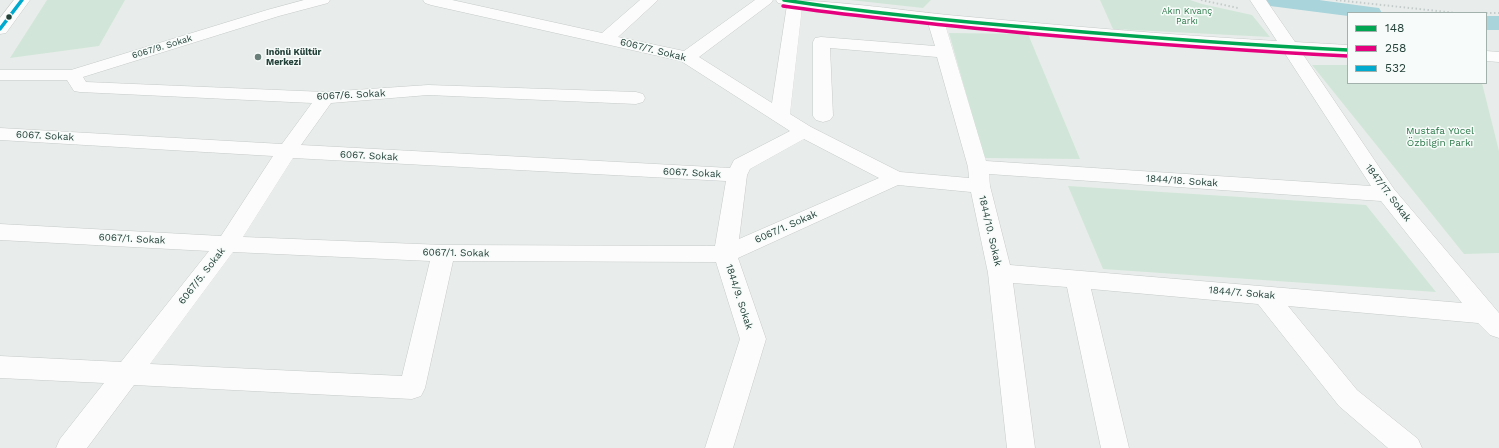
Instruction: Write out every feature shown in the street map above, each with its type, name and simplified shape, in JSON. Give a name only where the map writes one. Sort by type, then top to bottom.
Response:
[{"type":"street","points":[[0,29],[22,0]]},
{"type":"street","name":"6067/9. Sokak","points":[[0,75],[72,75],[276,7],[322,0]]},
{"type":"street","name":"6067/7. Sokak","points":[[431,0],[687,57],[804,131],[896,178]]},
{"type":"street","points":[[605,39],[650,0]]},
{"type":"street","points":[[687,57],[765,0]]},
{"type":"street","name":"1847/17. Sokak","points":[[1258,0],[1291,48],[1325,103],[1387,194],[1492,321]]},
{"type":"street","points":[[780,116],[789,1],[830,8],[1050,30],[1291,48],[1347,50]]},
{"type":"street","name":"1844/10. Sokak","points":[[935,18],[979,176],[1000,273],[1021,448]]},
{"type":"street","points":[[823,116],[821,42],[945,52]]},
{"type":"street","points":[[1487,56],[1499,57]]},
{"type":"street","name":"6067/6. Sokak","points":[[72,75],[80,87],[325,98],[428,90],[636,98]]},
{"type":"street","name":"6067/5. Sokak","points":[[70,448],[227,244],[287,152],[325,98]]},
{"type":"street","points":[[737,175],[741,165],[804,131]]},
{"type":"street","name":"6067. Sokak","points":[[0,134],[287,152],[737,175]]},
{"type":"street","name":"1844/9. Sokak","points":[[719,448],[753,339],[725,254],[737,175]]},
{"type":"street","points":[[896,178],[979,176]]},
{"type":"street","name":"1844/18. Sokak","points":[[979,176],[1387,194]]},
{"type":"street","name":"6067/1. Sokak","points":[[0,232],[227,244],[443,253],[725,254],[896,178]]},
{"type":"street","points":[[0,367],[412,388],[443,253]]},
{"type":"street","name":"1844/7. Sokak","points":[[1000,273],[1265,295],[1492,321]]},
{"type":"street","points":[[1076,279],[1115,448]]},
{"type":"street","points":[[1265,295],[1299,340],[1348,398],[1408,448]]},
{"type":"path","points":[[1201,0],[1240,8]]},
{"type":"path","points":[[1336,0],[1447,12]]},
{"type":"path","points":[[1487,13],[1499,13]]},
{"type":"green space","points":[[47,0],[125,0],[99,46],[10,58]]},
{"type":"green space","points":[[850,0],[931,0],[923,8]]},
{"type":"green space","name":"Akın Kıvanç Parkı","points":[[1100,0],[1190,0],[1252,15],[1270,37],[1113,29]]},
{"type":"green space","points":[[949,33],[1028,34],[1080,159],[984,158]]},
{"type":"green space","name":"Mustafa Yücel Özbilgin Parkı","points":[[1312,65],[1347,65],[1347,84],[1482,84],[1499,151],[1499,253],[1464,254]]},
{"type":"green space","points":[[1068,186],[1366,205],[1436,292],[1103,269]]},
{"type":"waterway","points":[[1270,0],[1363,12]]},
{"type":"waterway","points":[[1487,23],[1499,23]]},
{"type":"transit line","name":"532","points":[[0,29],[22,0]]},
{"type":"transit line","name":"148","points":[[784,0],[898,15],[1055,30],[1222,43],[1347,50]]},
{"type":"transit line","name":"258","points":[[783,6],[898,21],[1056,36],[1222,49],[1347,56]]},
{"type":"place","name":"Inönü Kültür Merkezi","points":[[258,57]]}]
